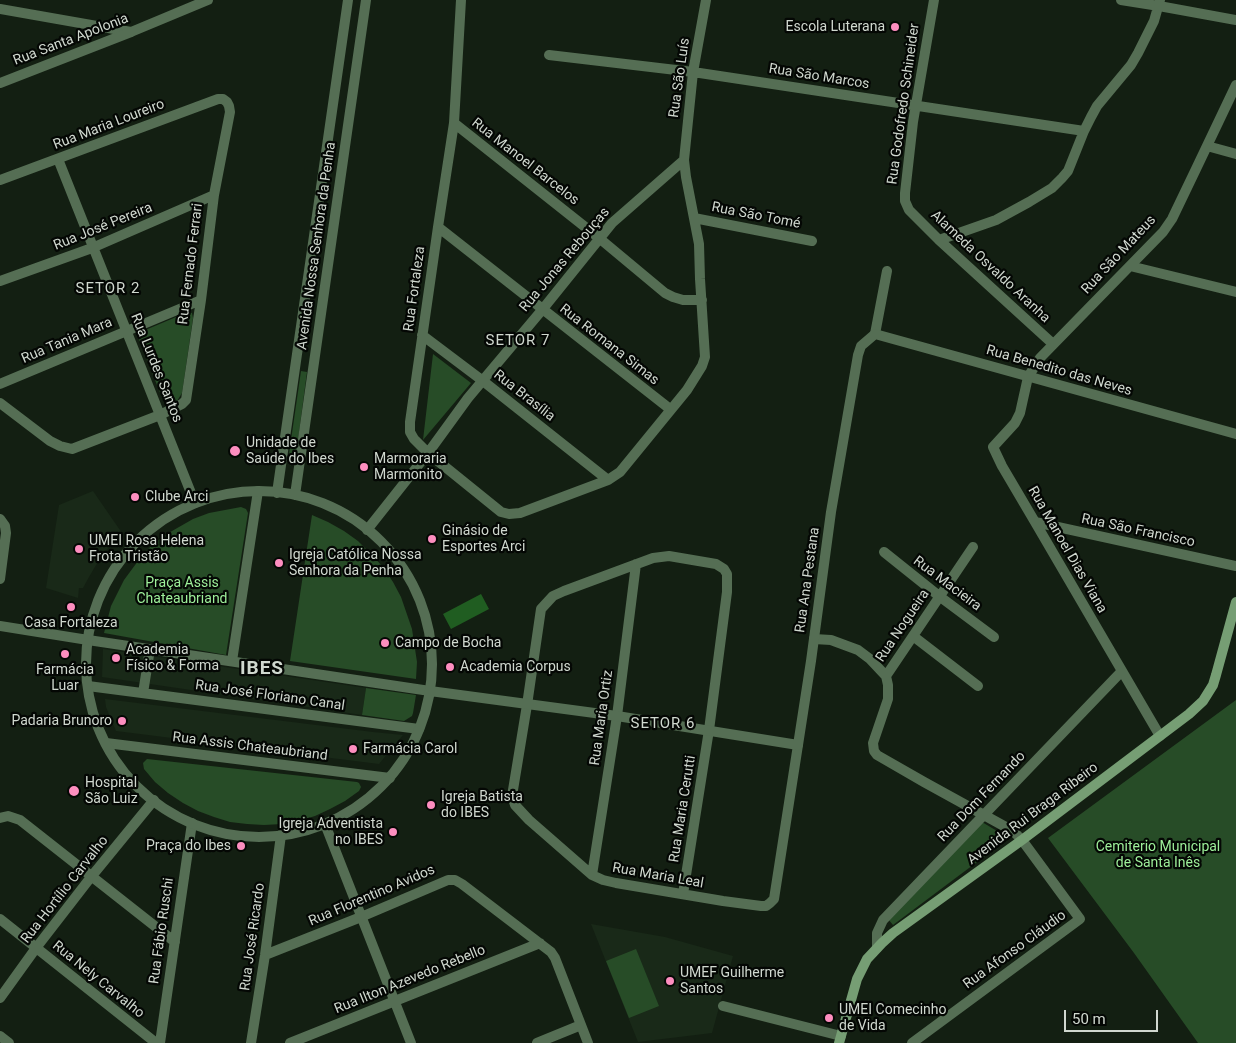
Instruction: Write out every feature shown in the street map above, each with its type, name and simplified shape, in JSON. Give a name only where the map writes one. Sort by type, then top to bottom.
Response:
[{"type":"main road","name":"Avenida Rui Braga Ribeiro","points":[[840,1040],[856,979],[867,959],[893,933],[1022,840],[1189,714],[1203,701],[1213,685],[1236,602]]},
{"type":"street","name":"Rua Santa Apolonia","points":[[0,82],[131,32],[208,0]]},
{"type":"street","name":"Avenida Nossa Senhora da Penha","points":[[277,493],[348,0]]},
{"type":"street","name":"Avenida Nossa Senhora da Penha","points":[[295,496],[366,0]]},
{"type":"street","name":"Rua Fortaleza","points":[[461,0],[454,123],[422,335],[410,432],[414,439],[428,453],[500,512],[509,514],[520,512],[608,480],[628,464],[670,410]]},
{"type":"street","name":"Rua São Luís","points":[[670,410],[687,390],[702,366],[705,356],[699,244],[684,160],[693,72],[706,0]]},
{"type":"street","name":"Rua Godofredo Schineider","points":[[909,210],[905,201],[905,193],[916,105],[934,0]]},
{"type":"street","points":[[1121,0],[1160,3],[1236,20]]},
{"type":"street","points":[[939,240],[996,220],[1052,188],[1062,178],[1068,170],[1084,131],[1097,106],[1131,65],[1154,21],[1160,3]]},
{"type":"street","points":[[0,9],[131,32]]},
{"type":"street","points":[[341,44],[359,47]]},
{"type":"street","name":"Rua São Marcos","points":[[549,55],[693,72],[1084,131]]},
{"type":"street","name":"Rua São Mateus","points":[[1028,377],[1040,358],[1130,266],[1162,232],[1172,218],[1236,85]]},
{"type":"street","name":"Rua Maria Loureiro","points":[[0,180],[218,99],[223,99],[227,102]]},
{"type":"street","name":"Rua Fernado Ferrari","points":[[160,415],[186,400],[214,195],[230,112],[227,102]]},
{"type":"street","name":"Rua Manoel Barcelos","points":[[454,123],[664,292],[683,300],[702,300]]},
{"type":"street","points":[[327,142],[346,144]]},
{"type":"street","points":[[1207,146],[1236,154]]},
{"type":"street","name":"Rua Lurdes Santos","points":[[58,159],[195,504]]},
{"type":"street","name":"Rua Jonas Rebouças","points":[[367,530],[428,453],[468,398],[542,310],[599,238],[612,223],[684,160]]},
{"type":"street","name":"Rua José Pereira","points":[[0,281],[92,248],[214,195]]},
{"type":"street","name":"Alameda Osvaldo Aranha","points":[[909,210],[939,240],[1053,344]]},
{"type":"street","name":"Rua São Tomé","points":[[694,218],[812,241]]},
{"type":"street","name":"Rua Romana Simas","points":[[438,227],[670,410]]},
{"type":"street","points":[[1130,266],[1236,292]]},
{"type":"street","name":"Rua Ana Pestana","points":[[774,899],[814,639],[831,512],[858,355],[862,346],[875,334],[887,271]]},
{"type":"street","name":"Rua Tania Mara","points":[[0,384],[201,300]]},
{"type":"street","name":"Rua Benedito das Neves","points":[[875,334],[1236,434]]},
{"type":"street","name":"Rua Brasília","points":[[422,335],[608,480]]},
{"type":"street","points":[[295,365],[314,367]]},
{"type":"street","name":"Rua Manoel Dias Viana","points":[[1028,377],[1020,413],[1011,428],[993,447],[1002,466],[1160,736]]},
{"type":"street","points":[[0,403],[50,440],[60,446],[72,448],[160,415]]},
{"type":"street","points":[[232,661],[258,492]]},
{"type":"street","points":[[236,493],[277,493],[322,503],[353,520],[380,542],[402,569],[419,600],[425,616],[431,650],[430,691],[419,730],[409,751],[390,778],[363,803],[325,824],[300,832],[281,836],[230,834],[192,823],[180,817],[154,800],[126,774],[106,743],[93,712],[86,660],[88,640],[98,600],[109,577],[119,562],[142,536],[156,525],[170,515],[218,496],[236,493]]},
{"type":"street","points":[[0,519],[5,526],[6,532],[0,579]]},
{"type":"street","name":"Rua São Francisco","points":[[1035,522],[1236,566]]},
{"type":"street","name":"Rua Nogueira","points":[[973,547],[886,676],[888,699],[873,743],[874,751],[877,754],[984,814]]},
{"type":"street","name":"Rua Macieira","points":[[884,552],[994,637]]},
{"type":"street","name":"Rua Maria Leal","points":[[728,579],[724,569],[716,564],[669,556],[653,558],[552,596],[541,609],[512,796],[515,805],[529,820],[592,875],[603,880],[761,906],[766,906],[774,899]]},
{"type":"street","name":"Rua Maria Ortiz","points":[[592,875],[617,716],[636,564]]},
{"type":"street","name":"Rua Maria Cerutti","points":[[684,894],[709,730],[728,579]]},
{"type":"street","points":[[0,626],[430,691],[617,716],[798,745]]},
{"type":"street","points":[[912,636],[978,686]]},
{"type":"street","points":[[814,639],[831,640],[858,650],[870,659],[886,676]]},
{"type":"street","points":[[143,693],[150,649]]},
{"type":"street","name":"Rua Dom Fernando","points":[[877,948],[877,933],[883,920],[1122,671]]},
{"type":"street","name":"Rua José Floriano Canal","points":[[88,686],[419,730]]},
{"type":"street","name":"Rua Assis Chateaubriand","points":[[106,743],[390,778]]},
{"type":"street","name":"Rua Hortílio Carvalho","points":[[0,998],[91,877],[154,800]]},
{"type":"street","points":[[984,814],[1010,828],[1022,840]]},
{"type":"street","points":[[0,818],[8,816],[20,820],[175,942]]},
{"type":"street","name":"Rua Fábio Ruschi","points":[[160,1043],[192,823]]},
{"type":"street","points":[[325,824],[412,1043]]},
{"type":"street","name":"Rua José Ricardo","points":[[251,1043],[281,836]]},
{"type":"street","name":"Rua Afonso Cláudio","points":[[912,1043],[1080,920],[1022,840]]},
{"type":"street","name":"Rua Florentino Avidos","points":[[265,955],[448,880],[455,880],[551,952],[588,1043]]},
{"type":"street","name":"Rua Nely Carvalho","points":[[0,919],[156,1043]]},
{"type":"street","name":"Rua Ilton Azevedo Rebello","points":[[290,1043],[540,943]]},
{"type":"street","points":[[723,1006],[840,1040]]},
{"type":"street","points":[[537,1043],[581,1025]]},
{"type":"street","points":[[0,1036],[9,1043]]},
{"type":"shaded area","name":"UMEI Rosa Helena Frota Tristão","points":[[93,491],[122,533],[102,555],[83,588],[79,588],[78,598],[46,588],[59,505]]},
{"type":"shaded area","points":[[481,594],[489,609],[451,629],[443,614]]},
{"type":"shaded area","points":[[103,649],[366,688],[362,715],[102,677]]},
{"type":"shaded area","points":[[105,699],[403,735],[379,764],[116,731],[106,707]]},
{"type":"shaded area","name":"UMEF Guilherme Santos","points":[[591,924],[665,937],[733,956],[712,1033],[638,1042]]},
{"type":"green space","points":[[188,312],[192,313],[193,318],[182,393],[177,401],[171,405],[163,400],[139,337],[143,331]]},
{"type":"green space","points":[[433,354],[471,383],[423,440]]},
{"type":"green space","points":[[301,371],[307,372],[296,455],[290,466],[289,454]]},
{"type":"green space","name":"Praça Assis Chateaubriand","points":[[241,507],[246,509],[248,513],[226,655],[104,633],[111,606],[124,580],[152,545],[193,519],[209,513]]},
{"type":"green space","points":[[312,515],[344,531],[358,541],[383,567],[393,582],[401,597],[412,629],[417,662],[416,679],[290,661]]},
{"type":"green space","points":[[366,688],[416,695],[412,716],[404,721],[362,715]]},
{"type":"green space","name":"Cemiterio Municipal de Santa Inês","points":[[1236,700],[1236,1043],[1198,1043],[1048,838]]},
{"type":"green space","points":[[147,759],[357,782],[361,787],[359,791],[345,801],[315,816],[298,821],[264,825],[230,822],[198,811],[168,793],[144,769],[143,763]]},
{"type":"green space","points":[[982,822],[997,831],[1005,841],[893,925],[888,919]]},
{"type":"green space","points":[[636,949],[659,1006],[629,1018],[606,961]]},
{"type":"place","name":"Escola Luterana","points":[[895,27]]},
{"type":"place","name":"Unidade de Saúde do Ibes","points":[[235,451]]},
{"type":"place","name":"Marmoraria Marmonito","points":[[364,467]]},
{"type":"place","name":"Clube Arci","points":[[135,497]]},
{"type":"place","name":"Ginásio de Esportes Arci","points":[[432,539]]},
{"type":"place","name":"UMEI Rosa Helena Frota Tristão","points":[[79,549]]},
{"type":"place","name":"Igreja Católica Nossa Senhora da Penha","points":[[279,563]]},
{"type":"place","name":"Casa Fortaleza","points":[[71,607]]},
{"type":"place","name":"Campo de Bocha","points":[[385,643]]},
{"type":"place","name":"Farmácia Luar","points":[[65,654]]},
{"type":"place","name":"Academia Físico & Forma","points":[[116,658]]},
{"type":"place","name":"Academia Corpus","points":[[450,667]]},
{"type":"place","name":"Padaria Brunoro","points":[[122,721]]},
{"type":"place","name":"Farmácia Carol","points":[[353,749]]},
{"type":"place","name":"Hospital São Luiz","points":[[74,791]]},
{"type":"place","name":"Igreja Batista do IBES","points":[[431,805]]},
{"type":"place","name":"Igreja Adventista no IBES","points":[[393,832]]},
{"type":"place","name":"Praça do Ibes","points":[[241,846]]},
{"type":"place","name":"UMEF Guilherme Santos","points":[[670,981]]},
{"type":"place","name":"UMEI Comecinho de Vida","points":[[829,1018]]},
{"type":"district","name":"SETOR 2","points":[[108,289]]},
{"type":"district","name":"SETOR 7","points":[[518,341]]},
{"type":"district","name":"IBES","points":[[262,669]]},
{"type":"district","name":"SETOR 6","points":[[663,724]]}]
